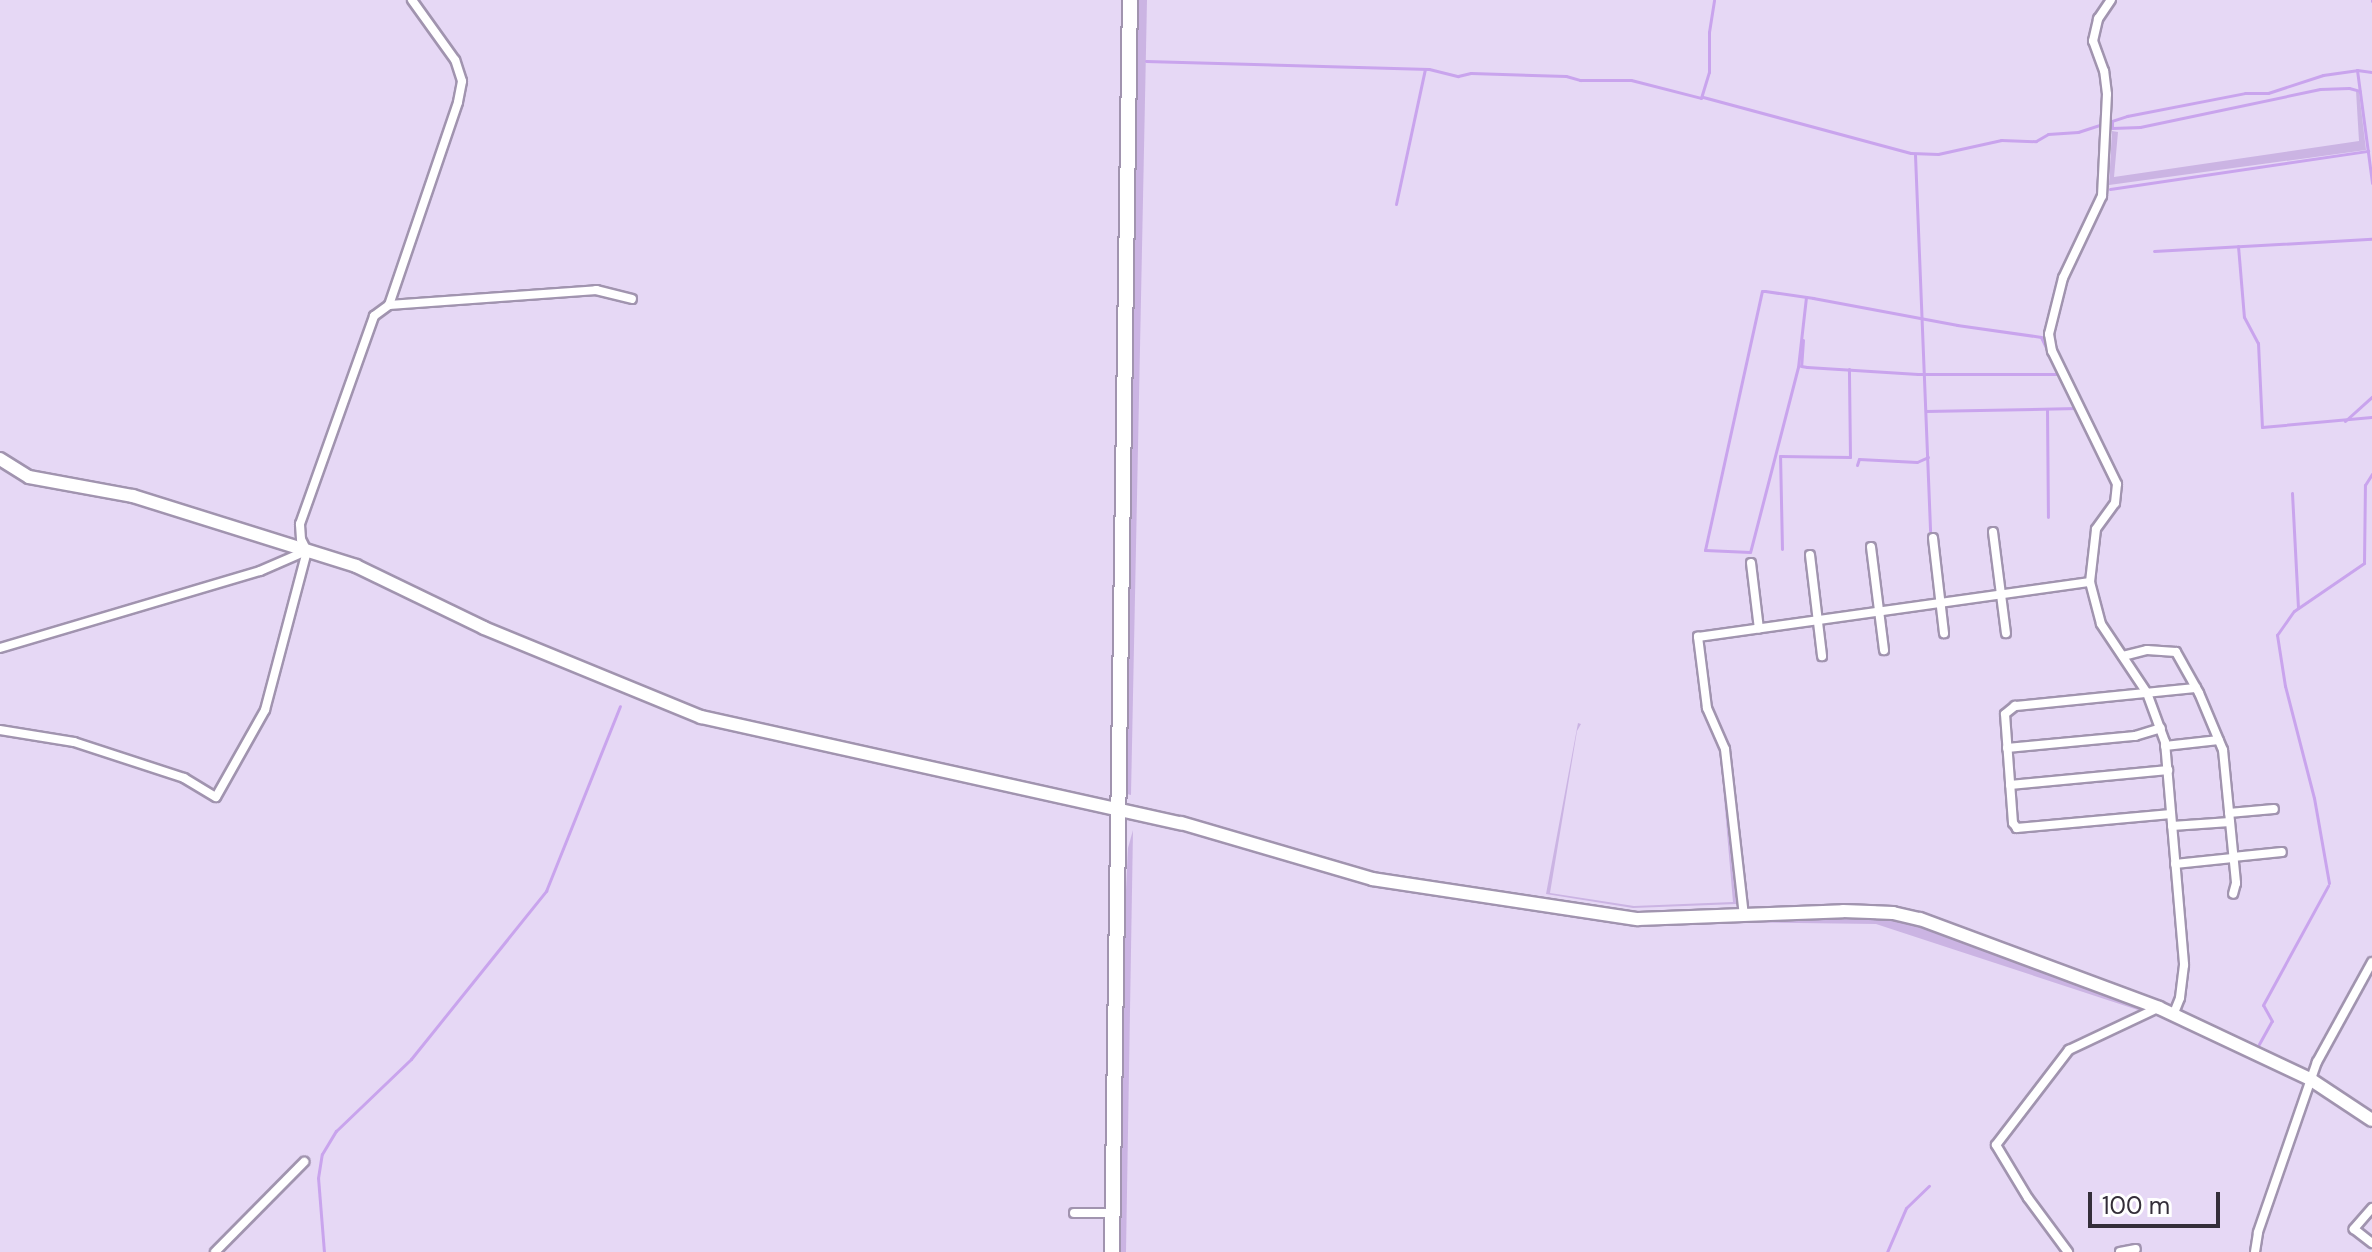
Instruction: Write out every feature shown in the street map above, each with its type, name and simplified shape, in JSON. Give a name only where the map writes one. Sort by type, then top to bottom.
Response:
[{"type":"main road","points":[[1112,1252],[1130,0]]},
{"type":"main road","points":[[0,459],[29,477],[133,496],[356,566],[484,628],[701,717],[1181,823],[1372,879],[1638,919],[1857,911],[1907,916],[1946,927],[2159,1008],[2310,1079],[2372,1120]]},
{"type":"street","points":[[389,305],[458,102],[462,81],[455,60],[412,0]]},
{"type":"street","points":[[2111,0],[2098,19],[2093,41],[2107,84],[2102,196],[2063,278],[2049,334],[2052,351],[2117,484],[2115,503],[2096,529],[2090,582],[2101,624],[2147,693],[2165,746],[2184,965],[2180,998],[2173,1015]]},
{"type":"street","points":[[0,730],[74,742],[184,778],[216,797],[265,710],[307,551],[301,539],[300,524],[374,316],[389,305],[596,290],[632,299]]},
{"type":"street","points":[[1993,532],[2006,633]]},
{"type":"street","points":[[1933,538],[1944,633]]},
{"type":"street","points":[[1871,547],[1884,650]]},
{"type":"street","points":[[0,648],[260,571],[307,551]]},
{"type":"street","points":[[1810,555],[1822,656]]},
{"type":"street","points":[[1751,563],[1759,629]]},
{"type":"street","points":[[1744,916],[1725,749],[1707,708],[1698,637],[2090,582]]},
{"type":"street","points":[[2123,656],[2147,650],[2176,652],[2196,688],[2219,740],[2230,817],[2233,894]]},
{"type":"street","points":[[2171,814],[2017,828],[2013,823],[2005,714],[2015,706],[2196,688]]},
{"type":"street","points":[[2007,748],[2135,736],[2161,728]]},
{"type":"street","points":[[2165,746],[2219,740]]},
{"type":"street","points":[[2010,785],[2168,770]]},
{"type":"street","points":[[2172,826],[2274,809]]},
{"type":"street","points":[[2175,864],[2282,852]]},
{"type":"street","points":[[2255,1252],[2258,1232],[2310,1079],[2372,962]]},
{"type":"street","points":[[2068,1252],[2028,1198],[1996,1145],[2069,1050],[2159,1008]]},
{"type":"street","points":[[215,1252],[304,1162]]},
{"type":"street","points":[[2372,1208],[2354,1229],[2372,1243]]},
{"type":"street","points":[[1074,1213],[1113,1213]]},
{"type":"street","points":[[2120,1252],[2136,1249]]},
{"type":"shaded area","points":[[1138,0],[1147,0],[1131,795],[1127,794],[1126,785]]},
{"type":"shaded area","points":[[2356,91],[2359,92],[2366,150],[2109,185],[2112,131],[2118,132],[2114,177],[2359,141]]},
{"type":"shaded area","points":[[1578,723],[1581,724],[1577,731],[1550,893],[1634,906],[1733,902],[1720,751],[1723,753],[1737,904],[1633,908],[1546,894]]},
{"type":"shaded area","points":[[1133,830],[1126,1252],[1120,1252],[1125,911],[1128,848]]},
{"type":"shaded area","points":[[1856,916],[1899,921],[1953,938],[2142,1008],[2141,1011],[1876,924],[1730,922]]},
{"type":"waterway","points":[[1146,61],[1429,69],[1458,76],[1471,73],[1631,80],[1701,98],[1709,72],[1709,32],[1714,0]]},
{"type":"waterway","points":[[1396,204],[1425,69]]},
{"type":"waterway","points":[[2357,70],[2372,183]]},
{"type":"waterway","points":[[1703,97],[1911,153],[1938,154],[2001,140],[2036,141],[2048,134],[2078,132],[2127,116],[2245,93],[2268,93],[2323,75],[2357,70],[2372,72]]},
{"type":"waterway","points":[[2112,122],[2112,128],[2140,127],[2320,89],[2349,88],[2360,91]]},
{"type":"waterway","points":[[2110,189],[2368,151]]},
{"type":"waterway","points":[[1915,155],[1930,531]]},
{"type":"waterway","points":[[2154,251],[2372,239]]},
{"type":"waterway","points":[[2238,246],[2244,317],[2258,343],[2262,427],[2372,417]]},
{"type":"waterway","points":[[1806,297],[1798,367],[1750,552],[1705,550],[1762,291],[1765,291],[1813,298],[1957,325],[2041,337],[2064,385]]},
{"type":"waterway","points":[[1803,340],[1801,366],[1807,367],[1918,374],[2058,374]]},
{"type":"waterway","points":[[1782,549],[1780,456],[1850,457],[1849,369]]},
{"type":"waterway","points":[[2345,421],[2372,397]]},
{"type":"waterway","points":[[1926,411],[2077,408]]},
{"type":"waterway","points":[[2047,409],[2048,517]]},
{"type":"waterway","points":[[1857,465],[1859,459],[1917,462],[1928,457]]},
{"type":"waterway","points":[[2329,883],[2314,798],[2285,686],[2277,635],[2294,611],[2364,563],[2365,485],[2372,474]]},
{"type":"waterway","points":[[2292,493],[2298,608]]},
{"type":"waterway","points":[[324,1252],[318,1178],[322,1154],[336,1131],[411,1059],[546,891],[620,706]]},
{"type":"waterway","points":[[2259,1044],[2272,1021],[2263,1005],[2328,886]]},
{"type":"waterway","points":[[1887,1252],[1906,1208],[1929,1186]]}]
